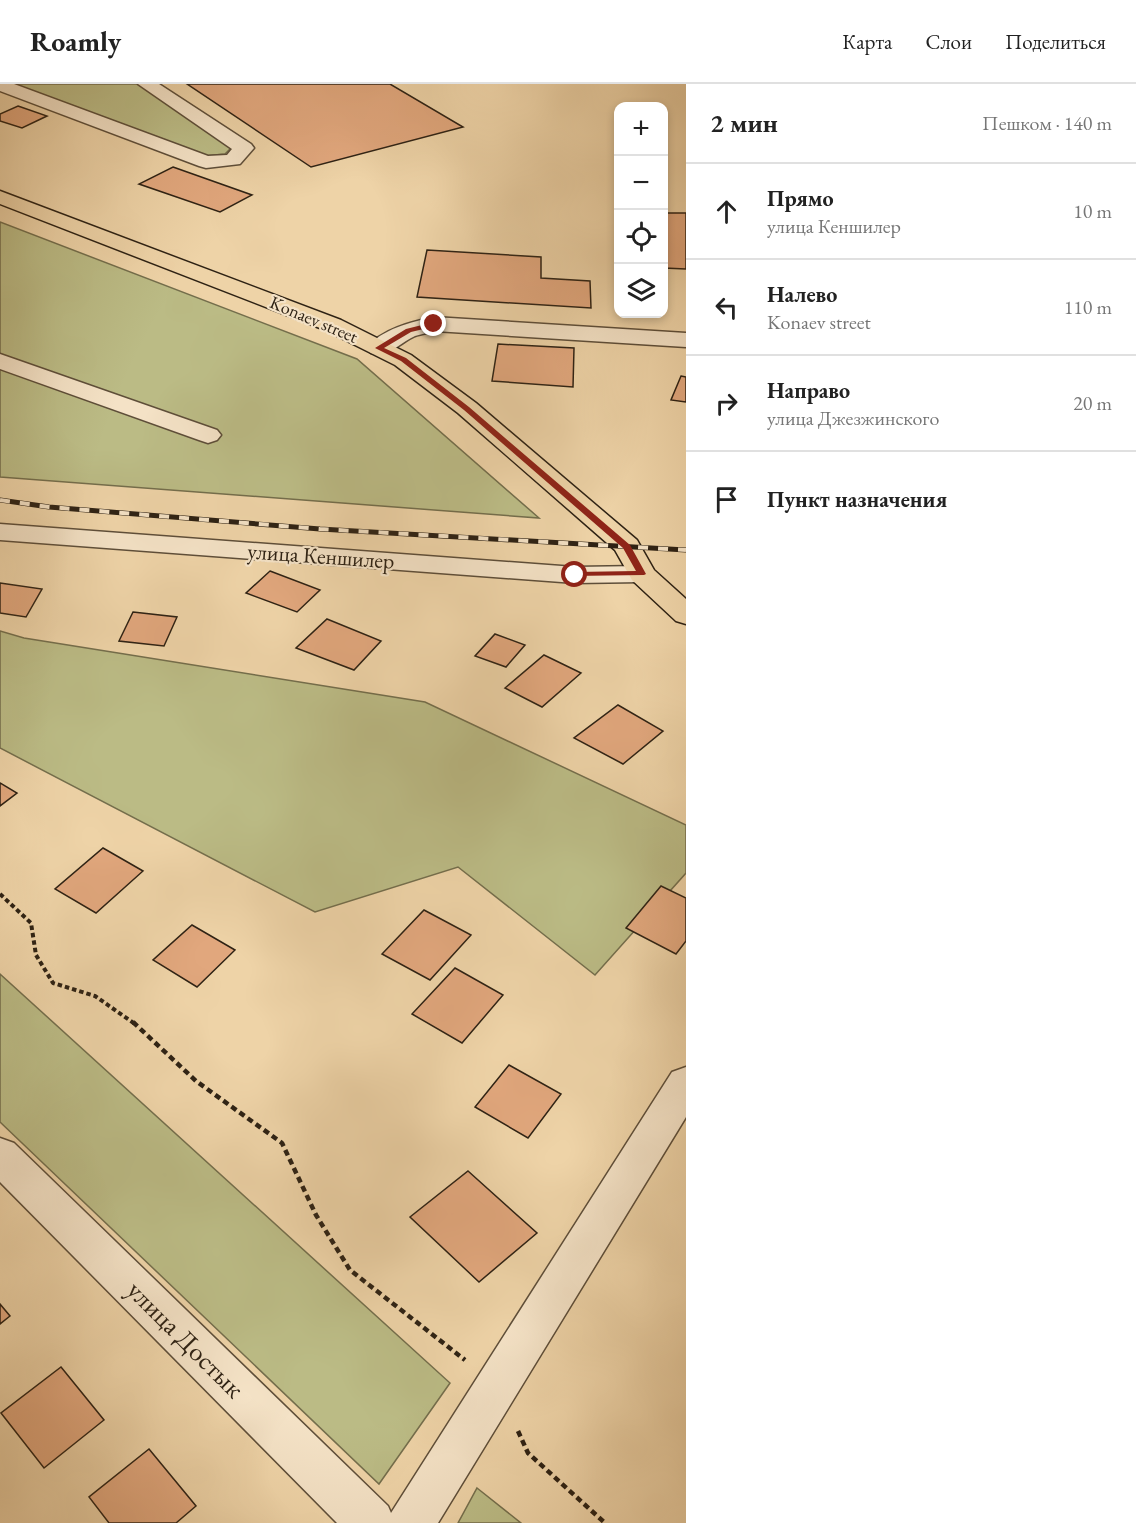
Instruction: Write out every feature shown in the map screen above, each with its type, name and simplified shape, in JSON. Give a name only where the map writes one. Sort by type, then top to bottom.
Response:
[{"type":"main road","name":"Konaev street","points":[[0,197],[333,325],[403,360],[476,416],[627,546],[642,574],[686,615]]},
{"type":"street","points":[[0,85],[206,162],[233,160],[242,152],[244,148],[147,84]]},
{"type":"street","points":[[379,348],[408,331],[434,324],[686,340]]},
{"type":"street","points":[[0,361],[208,435]]},
{"type":"street","name":"улица Кеншилер","points":[[0,532],[575,575],[642,574]]},
{"type":"street","points":[[411,1523],[686,1083]]},
{"type":"street","name":"улица Достык","points":[[0,1155],[371,1523]]},
{"type":"path","points":[[0,894],[31,923],[36,955],[53,983],[95,996],[133,1022],[196,1081],[282,1143],[316,1215],[350,1270],[497,1385],[528,1453],[605,1523]]},
{"type":"green space","points":[[15,84],[142,84],[231,148],[225,154],[204,156],[54,99],[14,87]]},
{"type":"green space","points":[[0,222],[357,359],[539,518],[0,477]]},
{"type":"green space","points":[[0,631],[24,638],[425,702],[686,825],[686,873],[595,975],[458,867],[315,912],[0,748]]},
{"type":"green space","points":[[0,974],[450,1383],[379,1484],[0,1122]]},
{"type":"green space","points":[[477,1488],[521,1523],[458,1523]]},
{"type":"building","points":[[187,84],[390,84],[463,127],[311,167]]},
{"type":"building","points":[[18,106],[47,116],[22,128],[0,121],[0,114]]},
{"type":"building","points":[[173,167],[252,195],[220,212],[139,184]]},
{"type":"building","points":[[668,213],[686,213],[686,269],[668,268]]},
{"type":"building","points":[[427,250],[541,257],[541,278],[590,281],[591,308],[417,297]]},
{"type":"building","points":[[498,344],[574,348],[573,387],[492,381]]},
{"type":"building","points":[[681,376],[686,377],[686,402],[671,400]]},
{"type":"building","points":[[270,571],[320,590],[297,612],[246,593]]},
{"type":"building","points":[[0,583],[42,589],[26,617],[0,613]]},
{"type":"building","points":[[133,612],[177,617],[164,646],[119,641]]},
{"type":"building","points":[[327,619],[381,641],[354,670],[296,648]]},
{"type":"building","points":[[495,634],[525,645],[506,667],[475,656]]},
{"type":"building","points":[[544,655],[581,673],[542,707],[505,688]]},
{"type":"building","points":[[618,705],[663,731],[623,764],[574,738]]},
{"type":"building","points":[[0,783],[17,793],[0,806]]},
{"type":"building","points":[[103,848],[143,871],[96,913],[55,889]]},
{"type":"building","points":[[661,886],[686,898],[686,941],[676,954],[626,928]]},
{"type":"building","points":[[424,910],[471,935],[430,980],[382,954]]},
{"type":"building","points":[[192,925],[235,950],[197,987],[153,960]]},
{"type":"building","points":[[455,968],[503,995],[462,1043],[412,1014]]},
{"type":"building","points":[[509,1065],[561,1094],[528,1138],[475,1107]]},
{"type":"building","points":[[468,1171],[537,1233],[479,1282],[410,1217]]},
{"type":"building","points":[[0,1304],[10,1316],[0,1324]]},
{"type":"building","points":[[61,1367],[104,1420],[44,1468],[1,1413]]},
{"type":"building","points":[[149,1449],[196,1506],[176,1523],[109,1523],[89,1497]]},
{"type":"railway","points":[[0,500],[49,507],[320,529],[686,550]]},
{"type":"route","points":[[434,324],[408,331],[379,348],[403,360],[467,408],[627,546],[642,574],[575,575]]}]
